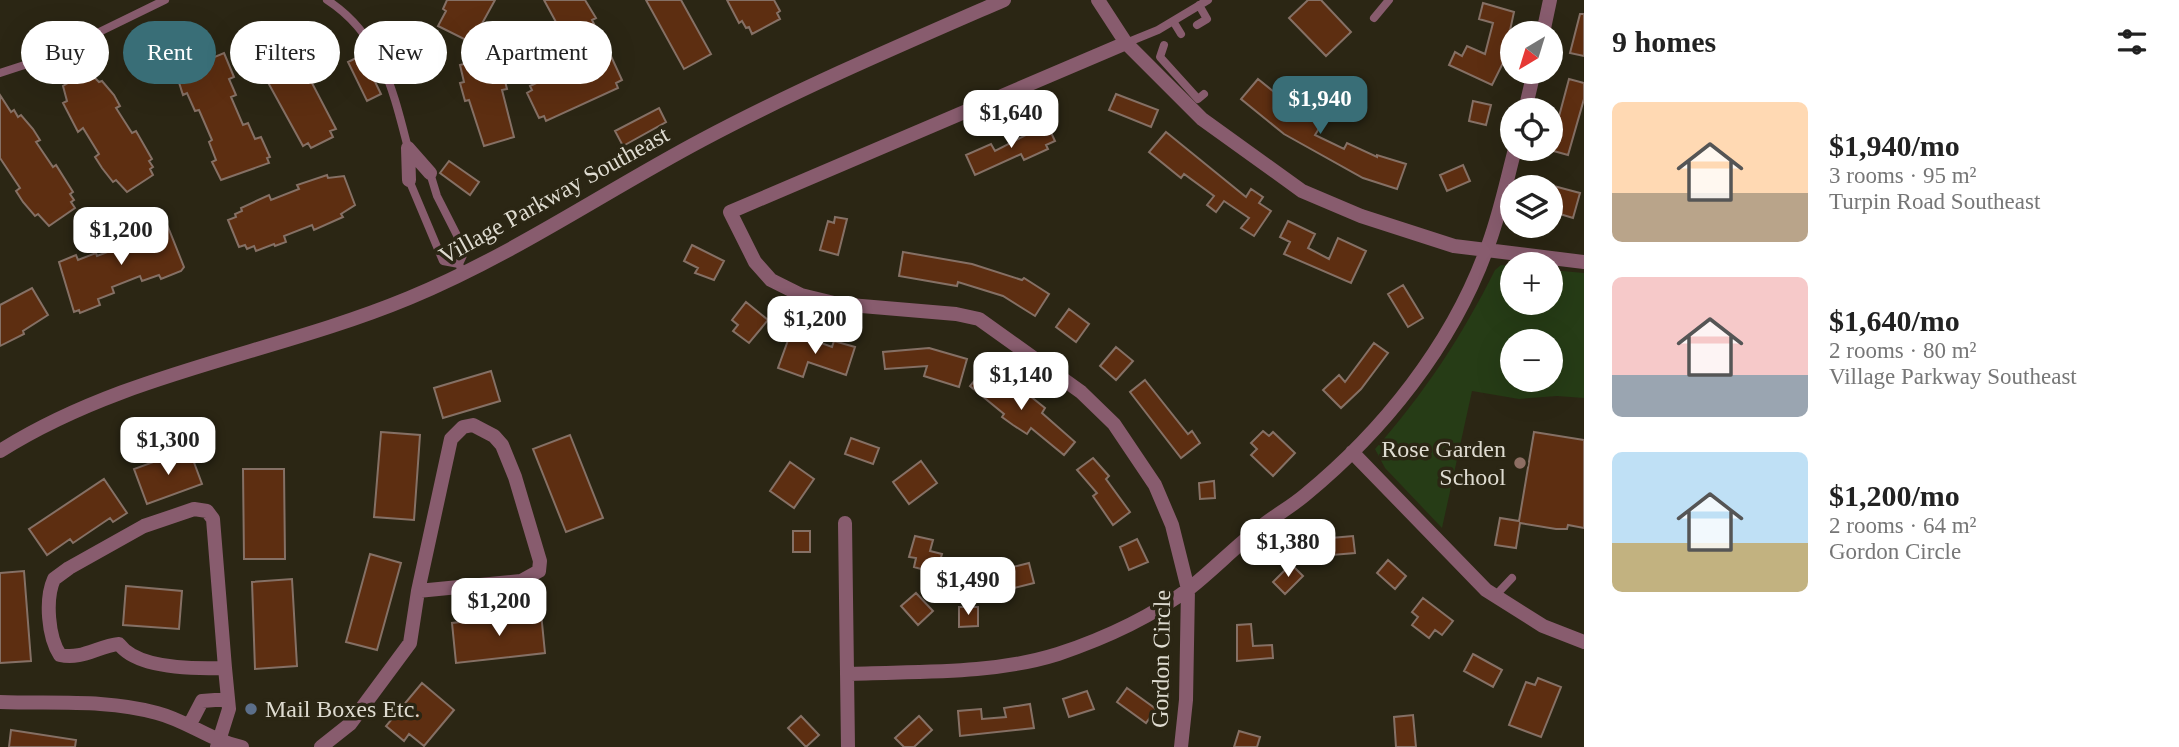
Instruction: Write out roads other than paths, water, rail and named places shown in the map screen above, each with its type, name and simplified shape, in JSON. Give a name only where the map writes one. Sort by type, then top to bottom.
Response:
[{"type":"street","name":"Village Parkway Southeast","points":[[0,452],[30,433],[96,402],[378,310],[461,269],[526,242],[650,169],[753,114],[1004,0]]},
{"type":"street","points":[[1098,0],[1126,43],[1202,119],[1302,191],[1409,232],[1454,246],[1584,262]]},
{"type":"street","points":[[1546,21],[1550,0]]},
{"type":"street","name":"Gordon Circle","points":[[1126,43],[730,212],[755,262],[771,280],[801,295],[838,304],[956,314],[979,319],[1081,392],[1114,424],[1155,485],[1172,525],[1188,589],[1186,700],[1181,747]]},
{"type":"street","points":[[408,148],[419,176]]},
{"type":"street","points":[[408,148],[419,176]]},
{"type":"street","points":[[847,674],[989,668],[1056,654],[1130,625],[1188,589],[1263,525],[1305,495],[1352,452],[1405,394],[1431,357],[1473,283],[1486,251],[1512,161]]},
{"type":"street","points":[[321,747],[350,724],[410,643],[418,591],[451,439],[463,427],[473,425],[494,436],[502,445],[515,477],[540,561],[539,571],[521,581],[418,591]]},
{"type":"street","points":[[1352,452],[1459,565],[1495,596],[1543,626],[1584,642]]},
{"type":"street","points":[[218,745],[229,709],[213,519],[207,511],[194,509],[144,526],[54,579],[49,610],[60,655],[79,657],[104,646],[119,644],[126,653],[186,670],[225,668]]},
{"type":"street","points":[[845,523],[848,747]]},
{"type":"street","points":[[190,724],[202,701],[228,699]]},
{"type":"street","points":[[0,702],[117,703],[190,724],[218,745],[242,747]]},
{"type":"lane","points":[[109,27],[165,0]]},
{"type":"lane","points":[[327,0],[343,10],[366,35],[386,69],[408,148]]},
{"type":"lane","points":[[1126,43],[1173,21],[1208,0]]},
{"type":"lane","points":[[1374,18],[1389,0]]},
{"type":"lane","points":[[1197,25],[1207,19],[1199,5]]},
{"type":"lane","points":[[1173,21],[1181,34]]},
{"type":"lane","points":[[1164,46],[1160,57],[1198,100],[1204,94]]},
{"type":"lane","points":[[0,73],[21,67]]},
{"type":"lane","points":[[419,176],[437,196],[465,251],[461,269],[443,261],[419,176]]},
{"type":"lane","points":[[1495,596],[1512,578]]},
{"type":"place","name":"Rose Garden School","points":[[1520,463]]},
{"type":"place","name":"Mail Boxes Etc.","points":[[251,709]]}]
